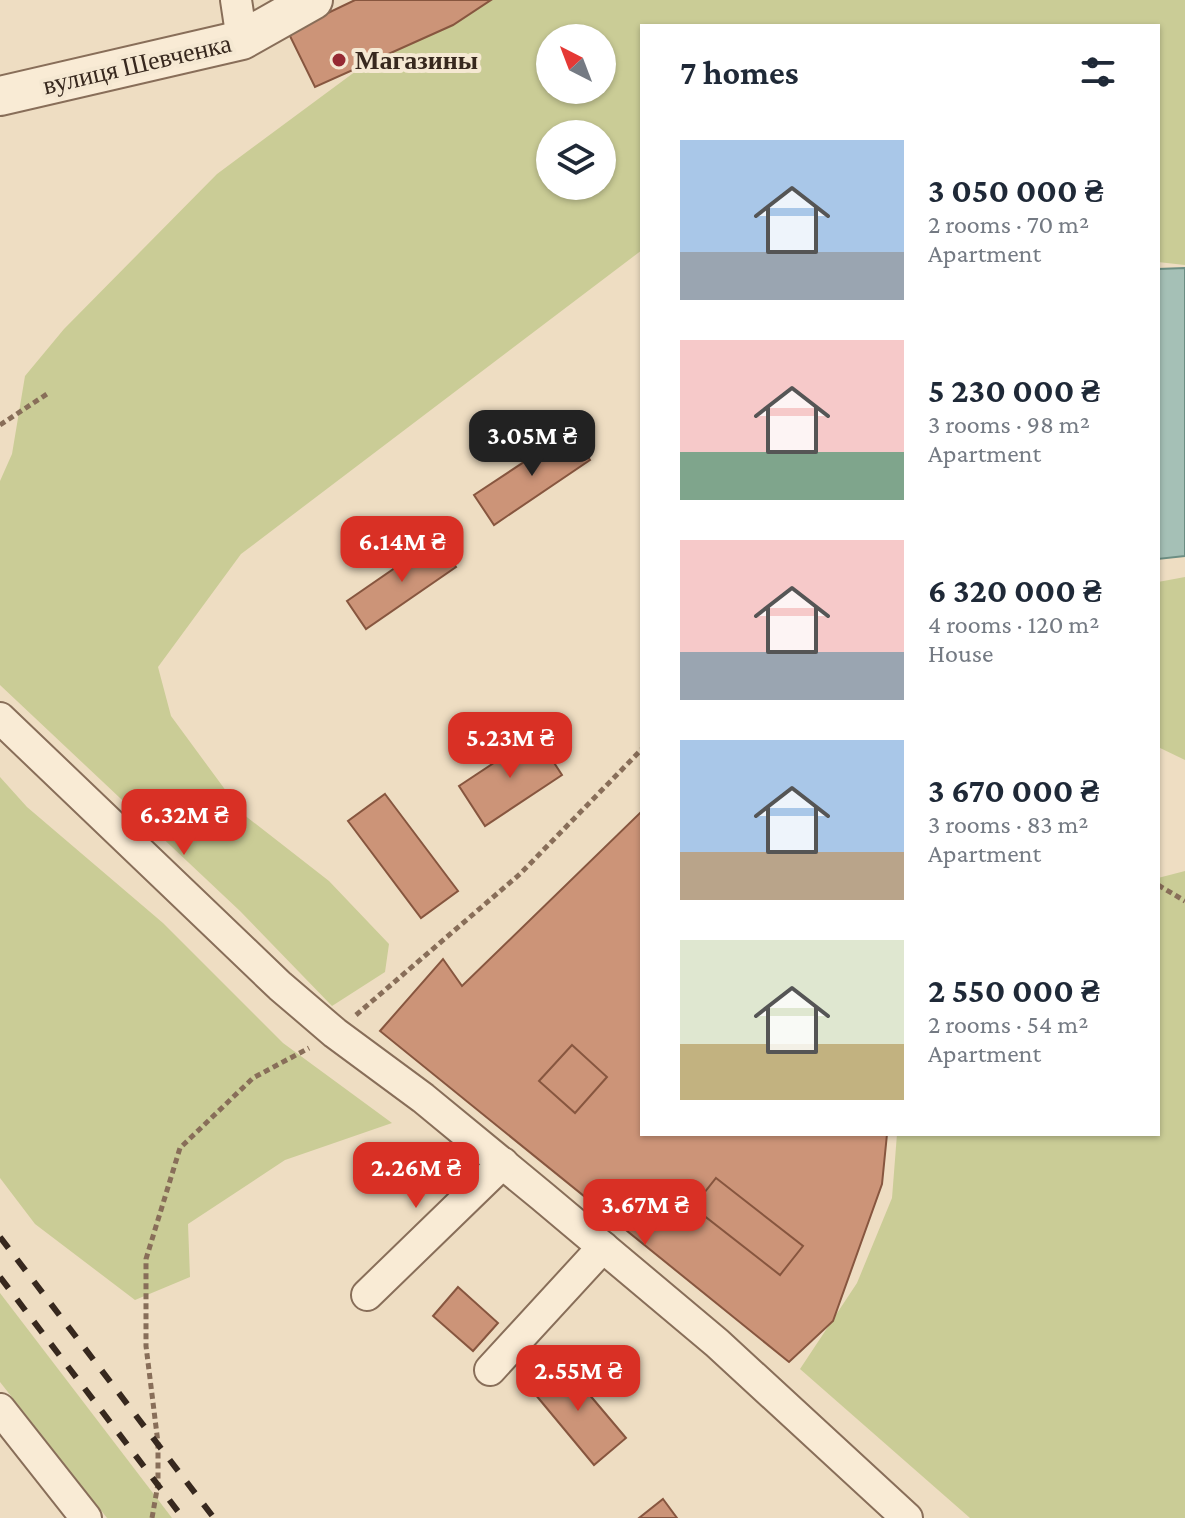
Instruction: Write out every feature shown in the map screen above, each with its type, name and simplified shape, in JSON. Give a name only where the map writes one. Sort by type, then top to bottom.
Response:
[{"type":"street","points":[[236,0],[242,40]]},
{"type":"street","name":"вулиця Шевченка","points":[[0,96],[242,40],[313,0]]},
{"type":"street","points":[[0,718],[280,986],[335,1033],[423,1098],[503,1163],[717,1343],[907,1518]]},
{"type":"street","points":[[367,1295],[503,1163]]},
{"type":"street","points":[[490,1370],[603,1247]]},
{"type":"street","points":[[0,1409],[86,1518]]},
{"type":"path","points":[[0,425],[47,394]]},
{"type":"path","points":[[152,1518],[158,1484],[158,1443],[146,1346],[146,1259],[180,1148],[253,1078],[335,1033],[520,874],[640,751]]},
{"type":"path","points":[[1160,886],[1185,901]]},
{"type":"green space","points":[[452,0],[1185,0],[1185,265],[1160,262],[1160,24],[640,24],[640,252],[241,554],[158,667],[171,716],[243,814],[329,881],[389,944],[385,972],[332,1006],[240,911],[0,685],[0,481],[12,454],[25,376],[64,329],[217,174]]},
{"type":"green space","points":[[1185,577],[1185,760],[1160,748],[1160,582]]},
{"type":"green space","points":[[0,777],[27,807],[163,923],[283,1043],[392,1123],[285,1160],[188,1224],[190,1277],[135,1300],[35,1224],[0,1178]]},
{"type":"green space","points":[[1185,871],[1185,1518],[970,1518],[800,1369],[857,1283],[892,1198],[897,1136],[1160,1136],[1160,877]]},
{"type":"green space","points":[[0,1293],[172,1518],[107,1518],[0,1382]]},
{"type":"shaded area","points":[[1185,268],[1185,556],[1160,559],[1160,269]]},
{"type":"building","name":"Магазины","points":[[355,0],[491,0],[453,25],[315,87],[288,32]]},
{"type":"building","points":[[571,431],[590,460],[494,525],[474,495]]},
{"type":"building","points":[[437,539],[456,567],[366,629],[347,601]]},
{"type":"building","points":[[536,735],[562,775],[485,826],[459,786]]},
{"type":"building","points":[[385,794],[458,891],[421,918],[348,821]]},
{"type":"building","points":[[640,813],[640,1136],[887,1136],[882,1184],[833,1321],[789,1362],[380,1031],[443,959],[462,986]]},
{"type":"building","points":[[572,1045],[607,1077],[575,1113],[539,1081]]},
{"type":"building","points":[[716,1178],[803,1246],[780,1275],[693,1207]]},
{"type":"building","points":[[458,1287],[498,1323],[473,1351],[433,1316]]},
{"type":"building","points":[[561,1361],[626,1438],[594,1465],[530,1388]]},
{"type":"building","points":[[663,1499],[677,1518],[639,1518]]},
{"type":"railway","points":[[0,1237],[214,1518]]},
{"type":"railway","points":[[0,1277],[183,1518]]},
{"type":"place","name":"Магазины","points":[[339,60]]}]
